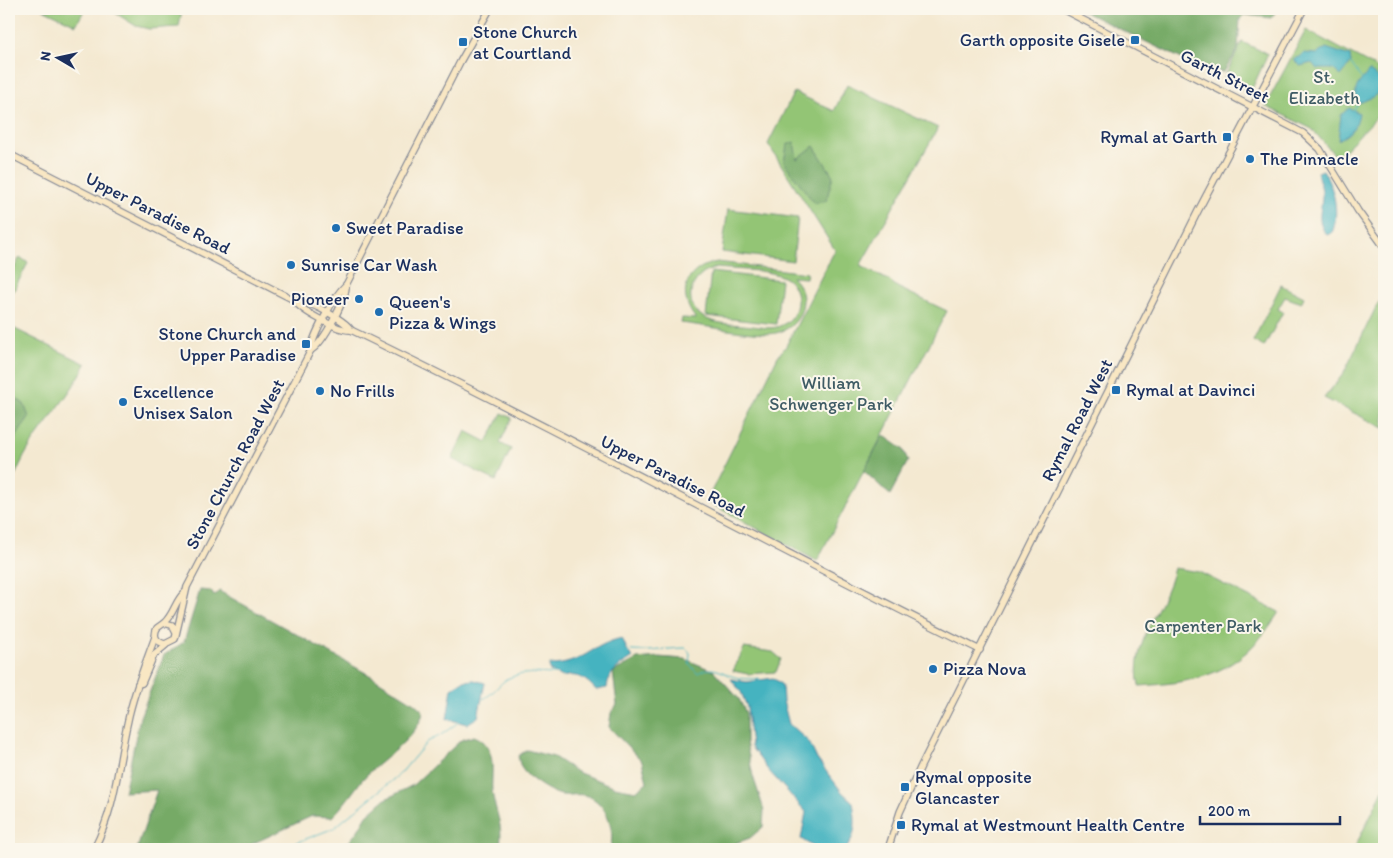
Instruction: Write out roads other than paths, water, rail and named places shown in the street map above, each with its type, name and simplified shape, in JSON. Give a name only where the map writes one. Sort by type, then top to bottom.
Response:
[{"type":"main road","name":"Stone Church Road West","points":[[184,593],[311,350],[324,320],[346,285],[456,69],[490,9]]},
{"type":"main road","name":"Garth Street","points":[[1062,9],[1299,131],[1320,149],[1358,212],[1384,247]]},
{"type":"main road","name":"Rymal Road West","points":[[888,849],[908,794],[1198,211],[1304,9]]},
{"type":"main road","name":"Upper Paradise Road","points":[[9,154],[294,300],[300,300],[334,316],[348,324],[351,330]]},
{"type":"main road","name":"Stone Church Road West","points":[[311,350],[318,347],[347,292],[346,285]]},
{"type":"main road","name":"Upper Paradise Road","points":[[294,300],[298,306],[330,324],[344,330],[351,330],[481,393],[816,568],[980,650]]},
{"type":"main road","points":[[94,849],[103,832],[116,792],[128,719],[138,681],[157,628],[171,617],[180,596],[184,593]]},
{"type":"main road","points":[[138,684],[142,683],[154,654],[166,644],[174,641],[184,593]]},
{"type":"main road","points":[[164,623],[172,625],[176,633]]},
{"type":"main road","points":[[155,636],[159,642],[166,644]]},
{"type":"water","points":[[1326,48],[1350,56],[1351,63],[1341,76],[1333,69],[1317,69],[1312,63],[1300,66],[1293,59],[1300,57],[1304,53],[1317,54]]},
{"type":"water","points":[[1369,71],[1379,79],[1381,90],[1373,97],[1357,104],[1356,89]]},
{"type":"water","points":[[1349,108],[1359,113],[1357,122],[1349,133],[1338,140],[1341,115]]},
{"type":"water","points":[[1323,170],[1333,192],[1336,209],[1332,233],[1327,235],[1323,230],[1320,219],[1322,192],[1318,172]]},
{"type":"water","points":[[622,638],[628,652],[633,657],[612,673],[607,688],[596,690],[588,682],[577,676],[562,677],[550,671],[549,665],[570,662],[602,645]]},
{"type":"water","points":[[773,678],[782,685],[783,701],[789,724],[809,742],[817,759],[842,792],[853,802],[855,827],[846,849],[817,849],[801,839],[806,812],[768,770],[751,747],[747,707],[741,692],[731,679],[747,682]]},
{"type":"water","points":[[474,680],[485,683],[478,717],[467,724],[447,719],[452,688],[463,681]]},
{"type":"waterway","points":[[1351,63],[1362,80]]},
{"type":"waterway","points":[[1353,110],[1357,104]]},
{"type":"waterway","points":[[626,650],[686,648],[690,653],[689,663],[697,673],[715,669],[733,677],[759,678],[763,682]]},
{"type":"waterway","points":[[483,699],[509,678],[522,674],[557,674]]},
{"type":"waterway","points":[[280,849],[334,828],[401,773],[427,742],[441,735],[460,721]]},
{"type":"place","name":"Garth opposite Gisele","points":[[1135,40]]},
{"type":"place","name":"Stone Church at Courtland","points":[[463,42]]},
{"type":"place","name":"Rymal at Garth","points":[[1227,137]]},
{"type":"place","name":"The Pinnacle","points":[[1250,159]]},
{"type":"place","name":"Sweet Paradise","points":[[336,228]]},
{"type":"place","name":"Sunrise Car Wash","points":[[291,265]]},
{"type":"place","name":"Pioneer","points":[[359,299]]},
{"type":"place","name":"Queen's Pizza & Wings","points":[[379,312]]},
{"type":"place","name":"Stone Church and Upper Paradise","points":[[306,344]]},
{"type":"place","name":"Rymal at Davinci","points":[[1116,390]]},
{"type":"place","name":"No Frills","points":[[320,391]]},
{"type":"place","name":"Excellence Unisex Salon","points":[[123,402]]},
{"type":"place","name":"Pizza Nova","points":[[933,669]]},
{"type":"place","name":"Rymal opposite Glancaster","points":[[905,787]]},
{"type":"place","name":"Rymal at Westmount Health Centre","points":[[901,825]]},
{"type":"park label","name":"St. Elizabeth","points":[[1324,87]]},
{"type":"park label","name":"William Schwenger Park","points":[[831,393]]},
{"type":"park label","name":"Carpenter Park","points":[[1203,626]]}]
